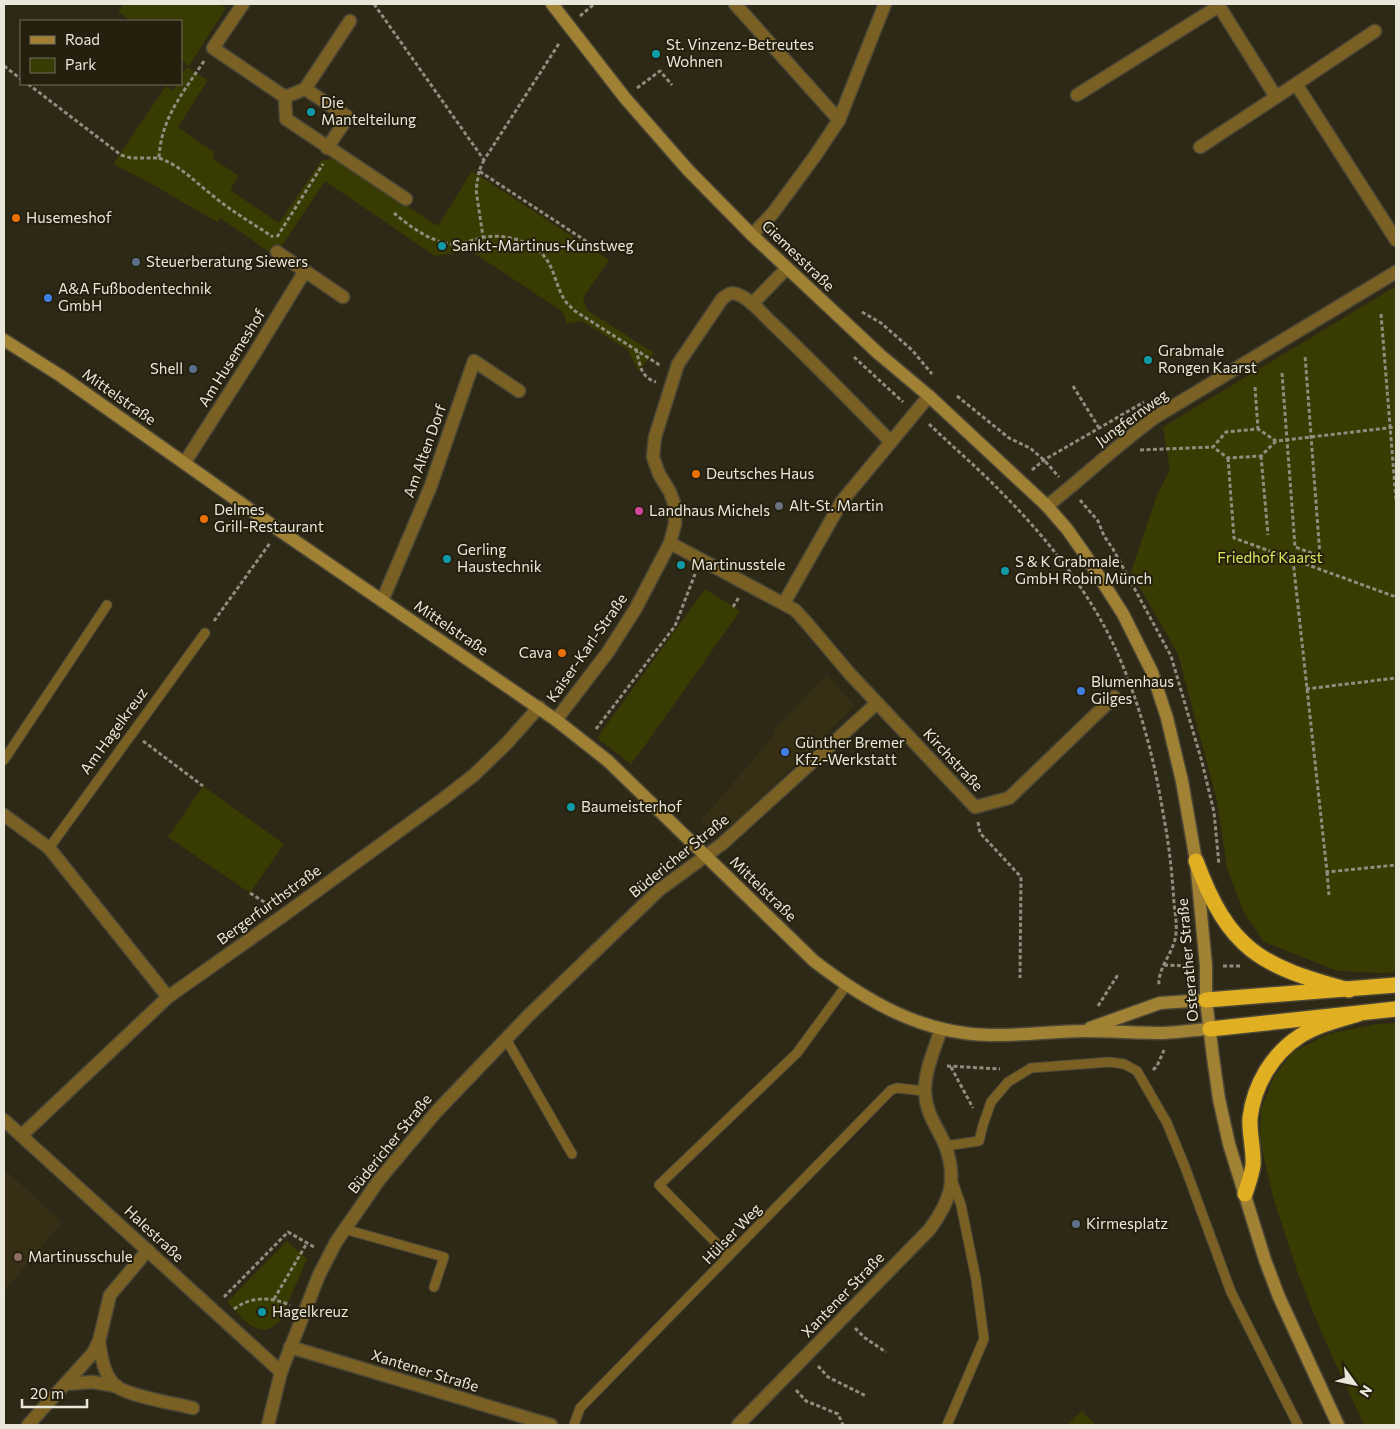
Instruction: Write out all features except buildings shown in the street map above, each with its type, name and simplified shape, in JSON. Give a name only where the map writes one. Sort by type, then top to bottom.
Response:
[{"type":"highway","points":[[1196,861],[1206,888],[1218,911],[1227,925],[1250,950],[1287,971],[1349,990]]},
{"type":"highway","points":[[1206,1000],[1396,986]]},
{"type":"highway","points":[[1210,1030],[1396,1009]]},
{"type":"highway","points":[[1245,1194],[1253,1165],[1250,1119],[1256,1094],[1266,1070],[1281,1051],[1301,1035],[1325,1024],[1358,1014]]},
{"type":"main road","name":"Giemesstraße","points":[[552,4],[625,98],[688,170],[752,235],[879,354],[929,396],[1047,506]]},
{"type":"main road","name":"Mittelstraße","points":[[4,340],[60,376],[185,462],[279,530],[540,707],[608,761],[814,961],[846,986],[912,1020],[941,1029],[967,1034],[989,1035],[1083,1031],[1163,1033],[1210,1030]]},
{"type":"main road","name":"Osterather Straße","points":[[1047,506],[1067,529],[1106,585],[1123,614],[1152,672],[1167,718],[1182,781],[1196,861],[1206,966],[1206,1000],[1221,1108],[1229,1144],[1265,1260],[1279,1297],[1338,1425]]},
{"type":"main road","name":"Mittelstraße","points":[[1083,1031],[1160,1004],[1206,1000]]},
{"type":"street","points":[[243,4],[213,48],[285,97]]},
{"type":"street","points":[[734,4],[839,120]]},
{"type":"street","points":[[752,235],[773,213],[839,120],[885,4]]},
{"type":"street","points":[[1077,95],[1219,6],[1276,97]]},
{"type":"street","points":[[285,97],[305,88],[350,21]]},
{"type":"street","points":[[1200,146],[1375,31]]},
{"type":"street","points":[[1296,84],[1396,240]]},
{"type":"street","points":[[305,88],[348,117],[327,148]]},
{"type":"street","points":[[285,97],[286,119],[406,200]]},
{"type":"street","points":[[277,252],[344,297]]},
{"type":"street","points":[[752,304],[787,268]]},
{"type":"street","name":"Am Husemeshof","points":[[185,462],[305,271]]},
{"type":"street","name":"Jungfernweg","points":[[1047,506],[1157,416],[1396,272]]},
{"type":"street","name":"Kaiser-Karl-Straße","points":[[556,720],[608,652],[636,608],[670,543],[675,524],[675,506],[653,457],[655,437],[674,374],[683,356],[722,299],[728,294],[735,293],[752,304],[891,442]]},
{"type":"street","name":"Am Alten Dorf","points":[[382,601],[430,488],[474,361],[519,391]]},
{"type":"street","points":[[784,603],[842,501],[929,396]]},
{"type":"street","name":"Kirchstraße","points":[[670,543],[784,603],[806,622],[850,674],[975,807],[1009,798],[1114,697]]},
{"type":"street","name":"Büdericher Straße","points":[[268,1425],[281,1372],[290,1347],[319,1275],[329,1256],[344,1229],[379,1180],[437,1110],[506,1039],[660,890],[722,844],[877,703]]},
{"type":"street","name":"Bergerfurthstraße","points":[[22,1135],[168,997],[284,916],[443,799],[474,774],[507,743],[540,707]]},
{"type":"street","points":[[4,816],[48,848],[168,997]]},
{"type":"street","name":"Xantener Straße","points":[[738,1425],[929,1230],[941,1214],[949,1197],[952,1177],[945,1146],[929,1115],[925,1091],[930,1063],[941,1029]]},
{"type":"street","name":"Halestraße","points":[[4,1120],[281,1372]]},
{"type":"street","points":[[28,1425],[93,1353],[99,1341],[110,1295],[148,1250]]},
{"type":"street","points":[[99,1341],[101,1357],[106,1370],[117,1386]]},
{"type":"street","name":"Xantener Straße","points":[[290,1347],[551,1425]]},
{"type":"street","points":[[66,1384],[92,1382],[117,1386],[132,1393],[192,1408]]},
{"type":"lane","points":[[4,760],[107,605]]},
{"type":"lane","name":"Am Hagelkreuz","points":[[48,848],[205,633]]},
{"type":"lane","points":[[729,1256],[659,1185],[797,1053],[846,986]]},
{"type":"lane","points":[[506,1039],[572,1154]]},
{"type":"lane","points":[[945,1146],[979,1140],[991,1102],[1008,1082],[1031,1068],[1109,1062],[1124,1064],[1137,1072],[1166,1123],[1185,1167],[1231,1292],[1298,1425]]},
{"type":"lane","name":"Hülser Weg","points":[[574,1425],[580,1408],[891,1090],[897,1088],[925,1091]]},
{"type":"lane","name":"Xantener Straße","points":[[947,1425],[984,1339],[974,1269],[961,1205],[952,1177]]},
{"type":"lane","points":[[344,1229],[444,1257],[434,1287]]},
{"type":"path","points":[[374,4],[484,160]]},
{"type":"path","points":[[577,9],[585,20]]},
{"type":"path","points":[[483,237],[476,190],[479,170],[569,28]]},
{"type":"path","points":[[159,158],[160,142],[171,111],[213,48]]},
{"type":"path","points":[[4,66],[20,78]]},
{"type":"path","points":[[625,98],[660,71],[672,85]]},
{"type":"path","points":[[632,80],[644,94]]},
{"type":"path","points":[[29,85],[121,154],[131,158],[159,158],[178,167],[221,202],[276,239],[323,167]]},
{"type":"path","points":[[479,170],[590,243]]},
{"type":"path","points":[[389,209],[422,233],[442,242],[462,244],[483,237],[509,237],[527,244],[540,252],[553,272],[566,302],[575,311],[674,374]]},
{"type":"path","points":[[855,307],[881,323],[912,350],[933,375]]},
{"type":"path","points":[[1381,314],[1396,500]]},
{"type":"path","points":[[636,349],[642,372],[648,380],[658,384],[663,382]]},
{"type":"path","points":[[1282,373],[1295,548],[1320,556],[1306,355]]},
{"type":"path","points":[[1073,386],[1099,428]]},
{"type":"path","points":[[1255,387],[1258,429]]},
{"type":"path","points":[[955,395],[1009,438],[1030,448],[1044,460]]},
{"type":"path","points":[[916,412],[1004,494],[1057,556],[1090,603],[1115,648],[1129,682],[1149,744],[1169,844],[1176,934],[1173,947],[1158,979]]},
{"type":"path","points":[[1213,447],[1226,432],[1258,429],[1276,441],[1396,427]]},
{"type":"path","points":[[1112,451],[1213,447],[1228,458],[1262,456],[1276,441]]},
{"type":"path","points":[[1262,456],[1268,535]]},
{"type":"path","points":[[1228,458],[1234,538],[1396,597]]},
{"type":"path","points":[[205,633],[279,530]]},
{"type":"path","points":[[586,743],[675,626],[700,559]]},
{"type":"path","points":[[1293,560],[1329,895]]},
{"type":"path","points":[[1306,689],[1396,678]]},
{"type":"path","points":[[132,733],[203,786]]},
{"type":"path","points":[[975,807],[980,833],[1022,877],[1020,978]]},
{"type":"path","points":[[1327,872],[1396,865]]},
{"type":"path","points":[[1083,1031],[1119,972]]},
{"type":"path","points":[[930,1063],[996,1069],[1031,1068]]},
{"type":"path","points":[[951,1066],[983,1125]]},
{"type":"path","points":[[211,1310],[288,1232],[329,1256]]},
{"type":"path","points":[[274,1299],[307,1243]]},
{"type":"path","points":[[223,1320],[242,1303],[256,1299],[274,1299],[304,1310]]},
{"type":"path","points":[[844,1317],[865,1338],[886,1352]]},
{"type":"path","points":[[807,1355],[828,1376],[866,1396]]},
{"type":"path","points":[[784,1379],[806,1401],[838,1414],[843,1425]]},
{"type":"shaded area","points":[[827,675],[855,705],[748,812],[730,825],[718,829],[700,822],[775,734],[772,732]]},
{"type":"shaded area","name":"Martinusschule","points":[[4,1169],[62,1222],[4,1292]]},
{"type":"green space","points":[[124,4],[219,4],[226,8],[189,66],[182,61],[182,20],[130,20],[118,11]]},
{"type":"green space","points":[[187,67],[208,80],[178,127],[215,153],[212,158],[239,176],[230,190],[279,223],[321,161],[333,158],[438,226],[472,171],[609,260],[583,298],[587,310],[654,353],[638,371],[628,350],[582,321],[567,324],[563,312],[471,251],[435,256],[325,181],[275,256],[220,218],[217,222],[113,164],[166,86],[172,91],[176,85],[182,85],[182,74]]},
{"type":"green space","name":"Friedhof Kaarst","points":[[1396,286],[1396,972],[1338,971],[1264,942],[1243,911],[1227,868],[1217,801],[1178,654],[1131,572],[1157,495],[1170,470],[1163,427]]},
{"type":"green space","points":[[705,589],[740,611],[631,764],[597,738]]},
{"type":"green space","points":[[203,786],[284,844],[250,893],[168,837]]},
{"type":"green space","points":[[1396,1023],[1396,1425],[1364,1425],[1322,1334],[1298,1274],[1273,1197],[1260,1141],[1261,1109],[1274,1077],[1293,1052],[1328,1034],[1377,1024]]},
{"type":"green space","points":[[287,1241],[307,1259],[280,1321],[272,1327],[258,1329],[245,1320],[227,1302]]},
{"type":"green space","points":[[1082,1411],[1096,1425],[1067,1425]]},
{"type":"place","name":"St. Vinzenz-Betreutes Wohnen","points":[[656,54]]},
{"type":"place","name":"Die Mantelteilung","points":[[311,112]]},
{"type":"place","name":"Husemeshof","points":[[16,218]]},
{"type":"place","name":"Sankt-Martinus-Kunstweg","points":[[442,246]]},
{"type":"place","name":"Steuerberatung Siewers","points":[[136,262]]},
{"type":"place","name":"A&A Fußbodentechnik GmbH","points":[[48,298]]},
{"type":"place","name":"Grabmale Rongen Kaarst","points":[[1148,360]]},
{"type":"place","name":"Shell","points":[[193,369]]},
{"type":"place","name":"Deutsches Haus","points":[[696,474]]},
{"type":"place","name":"Alt-St. Martin","points":[[779,506]]},
{"type":"place","name":"Landhaus Michels","points":[[639,511]]},
{"type":"place","name":"Delmes Grill-Restaurant","points":[[204,519]]},
{"type":"place","name":"Gerling Haustechnik","points":[[447,559]]},
{"type":"place","name":"Martinusstele","points":[[681,565]]},
{"type":"place","name":"S & K Grabmale GmbH Robin Münch","points":[[1005,571]]},
{"type":"place","name":"Cava","points":[[562,653]]},
{"type":"place","name":"Blumenhaus Gilges","points":[[1081,691]]},
{"type":"place","name":"Günther Bremer Kfz.-Werkstatt","points":[[785,752]]},
{"type":"place","name":"Baumeisterhof","points":[[571,807]]},
{"type":"place","name":"Kirmesplatz","points":[[1076,1224]]},
{"type":"place","name":"Martinusschule","points":[[18,1257]]},
{"type":"place","name":"Hagelkreuz","points":[[262,1312]]}]
